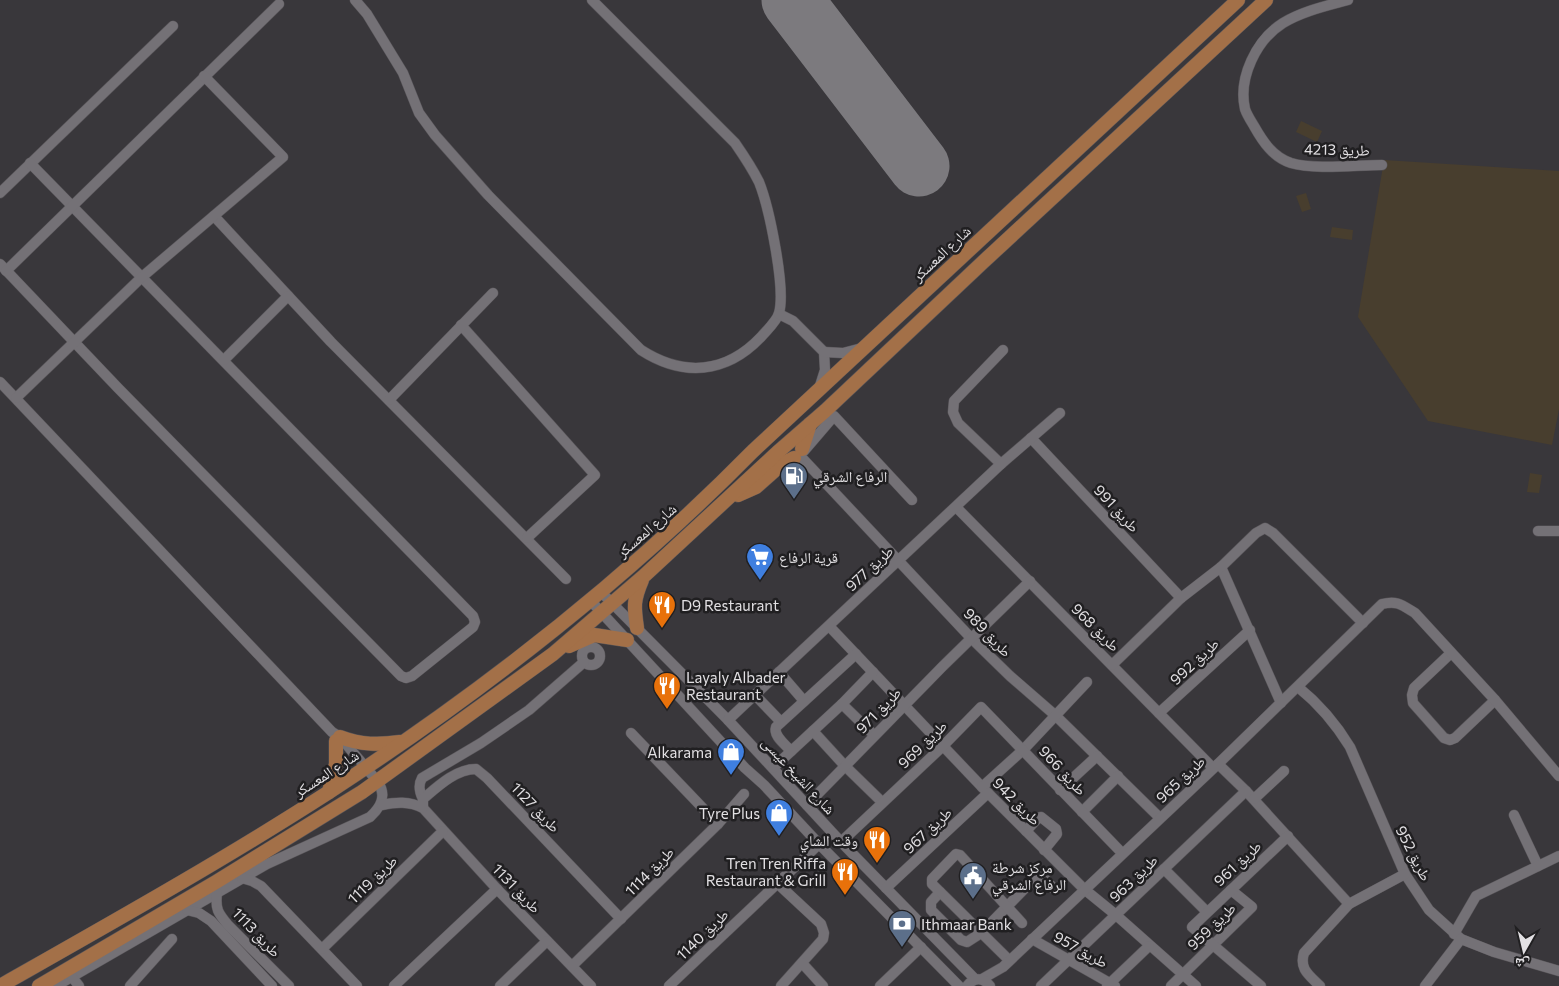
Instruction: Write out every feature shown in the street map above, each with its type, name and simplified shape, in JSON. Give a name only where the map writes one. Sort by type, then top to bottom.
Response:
[{"type":"main road","name":"شارع المعسكر","points":[[0,986],[183,881],[329,792],[404,742],[504,668],[595,596],[706,499],[753,450],[1238,0]]},
{"type":"main road","name":"شارع المعسكر","points":[[39,986],[216,882],[375,784],[553,654],[645,575],[810,424],[1266,0]]},
{"type":"main road","points":[[730,497],[756,488],[782,464],[801,454],[810,424]]},
{"type":"main road","points":[[636,628],[634,611],[636,595],[645,575]]},
{"type":"main road","points":[[553,654],[594,635],[627,640]]},
{"type":"main road","points":[[329,792],[335,768],[336,737],[368,744],[404,742]]},
{"type":"street","points":[[355,0],[367,14],[403,73],[419,113],[435,135],[488,195],[641,350],[656,360],[676,367],[696,368],[713,366],[735,358],[755,343],[779,314],[782,292],[770,222],[760,185],[751,166],[735,143],[592,0]]},
{"type":"street","name":"طريق 4213","points":[[1348,0],[1300,15],[1282,24],[1268,36],[1248,68],[1244,88],[1245,110],[1263,141],[1275,155],[1290,162],[1308,166],[1382,165]]},
{"type":"street","points":[[30,164],[72,205],[224,360],[474,619],[474,625],[471,630],[412,676],[406,678],[401,676],[3,267],[72,205],[279,4]]},
{"type":"street","points":[[0,193],[173,26]]},
{"type":"street","points":[[16,398],[142,277],[283,157],[204,76]]},
{"type":"street","points":[[214,216],[288,296],[566,579]]},
{"type":"street","points":[[389,400],[493,293]]},
{"type":"street","points":[[224,360],[288,296]]},
{"type":"street","points":[[779,314],[793,321],[824,352],[825,370],[819,390]]},
{"type":"street","points":[[461,325],[595,474],[527,538]]},
{"type":"street","points":[[824,352],[843,353],[864,347]]},
{"type":"street","points":[[1001,464],[958,423],[953,412],[954,401],[1003,350]]},
{"type":"street","points":[[0,382],[336,737],[375,784],[381,787],[382,805]]},
{"type":"street","name":"طريق 977","points":[[728,720],[1001,464],[1060,413]]},
{"type":"street","points":[[801,454],[834,416],[912,500]]},
{"type":"street","name":"طريق 991","points":[[1031,438],[1181,598]]},
{"type":"street","name":"طريق 989","points":[[801,454],[971,638],[1010,676],[1056,716],[1160,818]]},
{"type":"street","name":"طريق 968","points":[[956,507],[1159,713],[1215,766]]},
{"type":"street","points":[[1112,664],[1181,598],[1221,568],[1256,533],[1265,528],[1273,533],[1363,623]]},
{"type":"street","points":[[1538,531],[1559,531]]},
{"type":"street","points":[[1221,568],[1281,703]]},
{"type":"street","name":"طريق 971","points":[[807,805],[971,638],[1030,582]]},
{"type":"street","name":"شارع الشيخ عيسى","points":[[595,596],[607,608],[636,628],[728,720],[975,982],[992,986]]},
{"type":"street","name":"طريق 965","points":[[992,986],[1006,964],[1298,687],[1382,604],[1391,601],[1400,603],[1415,613],[1451,653]]},
{"type":"street","name":"شارع الشيخ عيسى","points":[[607,608],[627,640],[819,844],[959,986]]},
{"type":"street","name":"طريق 942","points":[[829,626],[1044,850],[1084,889],[1196,986]]},
{"type":"street","name":"طريق 992","points":[[1159,713],[1250,630]]},
{"type":"street","points":[[1495,700],[1455,738],[1450,740],[1444,738],[1413,703],[1412,695],[1414,688],[1451,653],[1495,700],[1559,776]]},
{"type":"street","points":[[791,751],[776,734],[776,727],[856,654]]},
{"type":"street","points":[[423,803],[419,788],[422,778],[529,710],[584,662]]},
{"type":"street","points":[[779,672],[804,701]]},
{"type":"street","points":[[773,768],[842,704],[873,672]]},
{"type":"street","name":"طريق 967","points":[[886,888],[985,790],[1087,682]]},
{"type":"street","name":"طريق 952","points":[[1298,687],[1334,723],[1350,747],[1405,874],[1429,910],[1458,936],[1494,952],[1559,971]]},
{"type":"street","points":[[755,694],[781,722]]},
{"type":"street","points":[[842,704],[874,735]]},
{"type":"street","name":"طريق 969","points":[[841,842],[943,746],[981,707]]},
{"type":"street","name":"طريق 966","points":[[981,707],[1024,749],[1060,790],[1122,853]]},
{"type":"street","points":[[813,731],[882,802]]},
{"type":"street","points":[[631,733],[718,824]]},
{"type":"street","name":"طريق 1127","points":[[462,754],[552,845],[622,920]]},
{"type":"street","points":[[1060,790],[1097,756]]},
{"type":"street","points":[[1215,766],[1250,795],[1349,904]]},
{"type":"street","points":[[56,986],[267,864],[370,817],[382,805],[400,802],[423,803],[458,772],[476,768]]},
{"type":"street","name":"طريق 963","points":[[1041,986],[1164,869],[1250,795],[1284,771]]},
{"type":"street","points":[[1082,812],[1118,776]]},
{"type":"street","name":"طريق 1114","points":[[572,966],[622,920],[718,824],[744,794]]},
{"type":"street","name":"طريق 1131","points":[[423,803],[443,831],[591,986]]},
{"type":"street","points":[[1514,815],[1538,866]]},
{"type":"street","points":[[1026,831],[1041,817],[1056,829],[1057,834],[1044,850]]},
{"type":"street","name":"طريق 1119","points":[[322,949],[443,831]]},
{"type":"street","name":"طريق 961","points":[[1212,945],[1192,927],[1288,836]]},
{"type":"street","name":"طريق 1140","points":[[669,986],[819,844]]},
{"type":"street","points":[[1006,964],[981,933],[932,884],[932,879],[956,854],[960,856],[1022,923]]},
{"type":"street","points":[[1425,986],[1458,936],[1476,896],[1559,856]]},
{"type":"street","points":[[265,890],[263,879],[267,864]]},
{"type":"street","points":[[1164,869],[1207,912]]},
{"type":"street","points":[[1316,985],[1306,972],[1301,961],[1304,952],[1349,904],[1405,874]]},
{"type":"street","points":[[940,892],[931,902],[930,910],[961,940],[967,942],[981,933],[1037,876],[1042,876],[1054,889]]},
{"type":"street","points":[[242,878],[257,883],[265,890],[357,986]]},
{"type":"street","points":[[777,884],[821,924],[824,933],[823,940],[781,986]]},
{"type":"street","points":[[394,986],[497,889]]},
{"type":"street","name":"طريق 959","points":[[1171,986],[1252,908],[1231,890]]},
{"type":"street","name":"طريق 1113","points":[[217,893],[216,906],[220,915],[289,986]]},
{"type":"street","name":"طريق 1113","points":[[187,910],[199,913],[211,921],[269,985]]},
{"type":"street","points":[[130,986],[172,938]]},
{"type":"street","name":"طريق 957","points":[[1032,939],[1111,985]]},
{"type":"street","points":[[500,986],[547,941]]},
{"type":"street","points":[[1212,945],[1261,986]]},
{"type":"street","points":[[1111,985],[1149,946]]},
{"type":"street","points":[[880,986],[921,947]]},
{"type":"street","points":[[802,963],[823,986]]},
{"type":"street","name":"طريق 965","points":[[975,982],[1006,964]]},
{"type":"street","points":[[269,985],[277,974]]},
{"type":"street","points":[[72,977],[79,986]]},
{"type":"shaded area","points":[[1301,121],[1322,131],[1317,142],[1296,132]]},
{"type":"shaded area","points":[[1384,160],[1559,171],[1559,409],[1552,445],[1428,421],[1358,317]]},
{"type":"shaded area","points":[[1306,193],[1311,209],[1302,212],[1296,196]]},
{"type":"shaded area","points":[[1332,227],[1353,230],[1352,240],[1330,237]]},
{"type":"shaded area","points":[[1530,473],[1542,475],[1539,493],[1527,492]]},
{"type":"runway","points":[[792,0],[919,166]]},
{"type":"place","name":"الرفاع الشرقي","points":[[794,500]]},
{"type":"place","name":"قرية الرفاع","points":[[760,581]]},
{"type":"place","name":"D9 Restaurant","points":[[662,629]]},
{"type":"place","name":"Layaly Albader Restaurant","points":[[667,710]]},
{"type":"place","name":"Alkarama","points":[[731,776]]},
{"type":"place","name":"Tyre Plus","points":[[779,837]]},
{"type":"place","name":"وقت الشاي","points":[[877,864]]},
{"type":"place","name":"Tren Tren Riffa Restaurant & Grill","points":[[845,896]]},
{"type":"place","name":"مركز شرطة الرفاع الشرقي","points":[[973,900]]},
{"type":"place","name":"Ithmaar Bank","points":[[902,948]]}]
